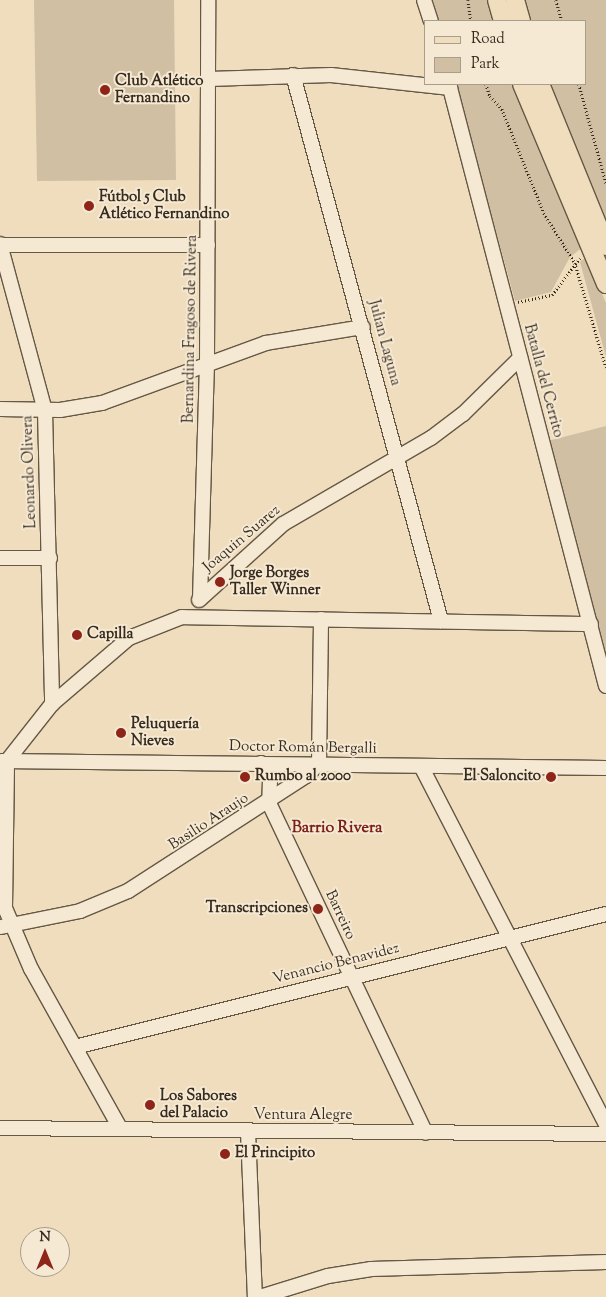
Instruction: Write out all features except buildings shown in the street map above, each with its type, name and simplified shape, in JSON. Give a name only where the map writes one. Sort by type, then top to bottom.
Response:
[{"type":"main road","points":[[497,0],[503,20]]},
{"type":"main road","points":[[515,0],[521,20]]},
{"type":"main road","points":[[522,85],[598,247]]},
{"type":"main road","points":[[540,85],[598,247],[606,284]]},
{"type":"street","name":"Bernardina Fragoso de Rivera","points":[[200,599],[207,363],[208,0]]},
{"type":"street","points":[[424,0],[430,20]]},
{"type":"street","points":[[209,78],[293,75],[424,84]]},
{"type":"street","name":"Julian Laguna","points":[[293,75],[363,327],[441,621]]},
{"type":"street","points":[[436,85],[450,86]]},
{"type":"street","name":"Batalla del Cerrito","points":[[450,86],[606,686]]},
{"type":"street","points":[[0,245],[208,245]]},
{"type":"street","name":"Leonardo Olivera","points":[[0,245],[45,411],[52,704]]},
{"type":"street","points":[[0,409],[45,411],[122,397],[207,363],[266,343],[363,327]]},
{"type":"street","name":"Joaquin Suarez","points":[[191,617],[200,599],[283,524],[397,458],[464,414],[520,358]]},
{"type":"street","points":[[0,558],[50,558]]},
{"type":"street","points":[[120,1128],[5,927],[3,760],[52,704],[129,638],[159,622],[191,617],[591,624]]},
{"type":"street","points":[[319,764],[321,619]]},
{"type":"street","name":"Doctor Román Bergalli","points":[[3,760],[606,768]]},
{"type":"street","name":"Barreiro","points":[[261,763],[270,780],[269,802],[426,1133]]},
{"type":"street","name":"Basilio Araujo","points":[[5,927],[80,911],[128,891],[269,802],[319,764]]},
{"type":"street","points":[[421,766],[606,1124]]},
{"type":"street","name":"Venancio Benavidez","points":[[75,1047],[606,914]]},
{"type":"street","name":"Ventura Alegre","points":[[0,1128],[120,1128],[248,1132],[606,1134]]},
{"type":"street","points":[[248,1132],[256,1297]]},
{"type":"street","points":[[260,1297],[328,1276],[371,1269],[606,1262]]},
{"type":"path","points":[[468,0],[472,20]]},
{"type":"path","points":[[556,0],[562,20]]},
{"type":"path","points":[[486,85],[490,96],[502,109],[544,213],[575,263],[606,366]]},
{"type":"path","points":[[579,85],[606,183]]},
{"type":"path","points":[[506,305],[552,295],[575,263],[598,247]]},
{"type":"green space","name":"Club Atlético Fernandino","points":[[34,0],[174,0],[176,180],[37,181]]},
{"type":"green space","points":[[433,0],[489,0],[496,20],[439,20]]},
{"type":"green space","points":[[523,0],[606,0],[606,228],[549,85],[586,85],[586,20],[529,20]]},
{"type":"green space","points":[[456,85],[515,85],[583,247],[570,257],[551,292],[515,301]]},
{"type":"green space","points":[[586,257],[606,303],[606,357],[580,262]]},
{"type":"green space","points":[[606,426],[606,660],[548,441]]},
{"type":"place","name":"Club Atlético Fernandino","points":[[105,90]]},
{"type":"place","name":"Fútbol 5 Club Atlético Fernandino","points":[[89,206]]},
{"type":"place","name":"Jorge Borges Taller Winner","points":[[220,582]]},
{"type":"place","name":"Capilla","points":[[77,635]]},
{"type":"place","name":"Peluquería Nieves","points":[[121,733]]},
{"type":"place","name":"Rumbo al 2000","points":[[245,777]]},
{"type":"place","name":"El Saloncito","points":[[551,777]]},
{"type":"place","name":"Transcripciones","points":[[318,909]]},
{"type":"place","name":"Los Sabores del Palacio","points":[[150,1105]]},
{"type":"place","name":"El Principito","points":[[225,1154]]},
{"type":"district","name":"Barrio Rivera","points":[[337,829]]}]
